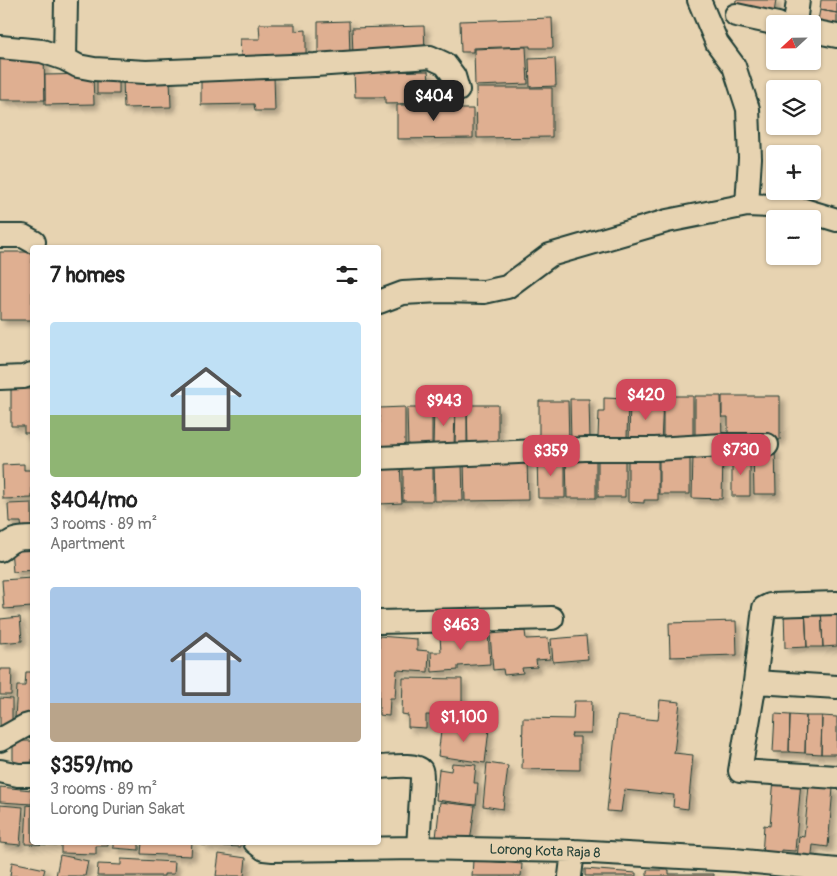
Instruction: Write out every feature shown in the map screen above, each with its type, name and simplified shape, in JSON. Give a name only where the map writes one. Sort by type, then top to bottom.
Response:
[{"type":"street","points":[[65,59],[66,0]]},
{"type":"street","points":[[699,0],[717,43],[734,66],[748,109],[750,158],[747,204]]},
{"type":"street","points":[[796,15],[798,0]]},
{"type":"street","points":[[736,15],[766,21]]},
{"type":"street","points":[[821,33],[837,36]]},
{"type":"street","points":[[0,47],[42,51],[78,66],[94,69],[146,72],[430,58],[444,64],[454,76],[458,90]]},
{"type":"street","points":[[381,301],[403,293],[440,291],[484,292],[508,287],[550,255],[667,221],[747,204],[794,207],[837,220]]},
{"type":"street","points":[[0,236],[23,236],[34,242]]},
{"type":"street","points":[[0,378],[30,375]]},
{"type":"street","points":[[381,458],[585,449],[655,449],[723,445],[767,445]]},
{"type":"street","points":[[0,550],[10,541],[30,538]]},
{"type":"street","points":[[837,603],[770,605],[764,608],[755,682],[740,771],[837,777]]},
{"type":"street","points":[[381,622],[552,618]]},
{"type":"street","points":[[755,682],[837,687]]},
{"type":"street","points":[[0,740],[30,725]]},
{"type":"street","points":[[381,767],[418,767],[422,771],[418,848]]},
{"type":"street","points":[[0,772],[30,775]]},
{"type":"street","name":"Lorong Kota Raja 8","points":[[259,845],[264,849],[273,850],[418,848],[573,851],[734,860],[814,872],[837,870]]},
{"type":"street","points":[[570,876],[573,851]]},
{"type":"building","points":[[736,0],[776,0],[774,13],[735,6]]},
{"type":"building","points":[[821,0],[837,0],[837,13],[820,10]]},
{"type":"building","points":[[820,10],[837,13],[837,29],[821,26],[821,15],[819,15]]},
{"type":"building","points":[[552,18],[553,48],[530,48],[530,46],[473,48],[473,52],[461,52],[460,21]]},
{"type":"building","points":[[349,21],[350,57],[318,58],[318,22]]},
{"type":"building","points":[[259,24],[295,24],[295,31],[306,30],[306,61],[241,57],[240,39],[260,39]]},
{"type":"building","points":[[424,26],[425,52],[353,54],[352,28]]},
{"type":"building","points":[[526,47],[528,84],[475,86],[474,49]]},
{"type":"building","points":[[0,56],[44,56],[45,100],[0,100]]},
{"type":"building","points":[[555,58],[556,86],[530,87],[529,59]]},
{"type":"building","points":[[428,71],[429,80],[434,80],[434,103],[385,104],[385,97],[355,97],[354,72]]},
{"type":"building","points":[[93,74],[94,104],[45,105],[45,75]]},
{"type":"building","points":[[97,75],[119,75],[119,94],[97,94]]},
{"type":"building","points":[[274,76],[275,111],[255,111],[254,104],[201,105],[201,78]]},
{"type":"building","points":[[123,78],[170,78],[171,107],[124,108]]},
{"type":"building","points":[[476,88],[552,88],[552,137],[477,138]]},
{"type":"building","points":[[397,105],[448,105],[448,109],[473,109],[473,138],[397,139]]},
{"type":"building","points":[[0,252],[30,252],[30,320],[0,320]]},
{"type":"building","points":[[11,389],[30,389],[30,433],[24,433],[24,426],[11,426]]},
{"type":"building","points":[[663,396],[693,396],[693,440],[663,439]]},
{"type":"building","points":[[695,396],[721,396],[722,442],[695,442]]},
{"type":"building","points":[[722,396],[780,396],[780,440],[728,440],[728,417],[722,417]]},
{"type":"building","points":[[630,397],[663,398],[661,444],[629,444]]},
{"type":"building","points":[[604,398],[628,399],[627,438],[598,437],[599,412],[604,412]]},
{"type":"building","points":[[570,399],[589,399],[590,441],[571,441]]},
{"type":"building","points":[[539,401],[568,401],[569,444],[539,444]]},
{"type":"building","points":[[456,402],[467,402],[467,447],[455,447]]},
{"type":"building","points":[[467,405],[498,405],[498,448],[468,448]]},
{"type":"building","points":[[434,406],[455,406],[454,448],[433,447]]},
{"type":"building","points":[[405,407],[405,448],[381,448],[381,408]]},
{"type":"building","points":[[407,408],[432,408],[432,448],[408,448]]},
{"type":"building","points":[[753,447],[775,447],[776,494],[754,494]]},
{"type":"building","points":[[566,455],[596,455],[596,498],[567,498]]},
{"type":"building","points":[[598,455],[625,455],[625,497],[598,497]]},
{"type":"building","points":[[659,455],[690,456],[690,494],[659,494]]},
{"type":"building","points":[[693,455],[723,456],[722,499],[692,498]]},
{"type":"building","points":[[537,456],[565,456],[565,498],[538,498]]},
{"type":"building","points":[[628,456],[658,457],[658,500],[644,500],[644,503],[628,502]]},
{"type":"building","points":[[732,456],[750,456],[750,496],[732,496]]},
{"type":"building","points":[[527,458],[528,500],[465,501],[464,460]]},
{"type":"building","points":[[381,463],[400,463],[402,503],[381,504]]},
{"type":"building","points":[[403,463],[433,463],[433,501],[403,501]]},
{"type":"building","points":[[434,463],[462,463],[463,501],[435,501]]},
{"type":"building","points":[[24,464],[24,470],[30,470],[30,498],[3,499],[2,465]]},
{"type":"building","points":[[30,503],[30,530],[22,530],[21,522],[9,522],[8,504]]},
{"type":"building","points":[[30,548],[30,570],[13,572],[11,549]]},
{"type":"building","points":[[30,578],[30,607],[4,609],[2,580]]},
{"type":"building","points":[[837,607],[837,646],[823,647],[821,608]]},
{"type":"building","points":[[805,608],[821,608],[823,647],[807,647]]},
{"type":"building","points":[[805,608],[807,647],[785,648],[784,609]]},
{"type":"building","points":[[20,617],[22,641],[0,643],[0,619]]},
{"type":"building","points":[[736,621],[737,655],[670,657],[669,623]]},
{"type":"building","points":[[488,631],[490,664],[458,666],[458,670],[432,672],[431,652],[441,652],[440,635]]},
{"type":"building","points":[[525,631],[526,639],[548,638],[550,659],[536,660],[537,667],[522,668],[523,673],[504,675],[503,669],[493,670],[490,634]]},
{"type":"building","points":[[381,636],[417,639],[417,650],[429,651],[428,672],[397,670],[395,698],[390,698],[389,716],[381,715]]},
{"type":"building","points":[[586,636],[588,659],[553,662],[551,639]]},
{"type":"building","points":[[0,669],[12,669],[11,695],[0,695]]},
{"type":"building","points":[[26,672],[30,672],[30,720],[15,718],[17,686],[25,686]]},
{"type":"building","points":[[403,678],[462,679],[462,716],[426,715],[426,728],[408,727],[408,715],[402,714]]},
{"type":"building","points":[[0,698],[12,699],[12,730],[0,730]]},
{"type":"building","points":[[660,700],[680,702],[674,753],[693,755],[688,809],[673,807],[674,795],[624,790],[621,812],[607,811],[617,716],[658,720]]},
{"type":"building","points":[[574,701],[592,701],[591,733],[572,733],[571,737],[580,737],[580,770],[522,769],[523,718],[573,719]]},
{"type":"building","points":[[775,714],[790,715],[789,752],[773,752]]},
{"type":"building","points":[[790,715],[806,716],[805,753],[789,752]]},
{"type":"building","points":[[806,716],[822,716],[821,754],[805,753]]},
{"type":"building","points":[[822,716],[837,717],[837,754],[821,754]]},
{"type":"building","points":[[442,723],[489,729],[485,763],[438,756]]},
{"type":"building","points":[[13,741],[30,741],[30,762],[13,763]]},
{"type":"building","points":[[452,763],[476,765],[474,783],[478,783],[476,805],[436,800],[439,769],[451,771]]},
{"type":"building","points":[[487,763],[508,766],[503,809],[483,806]]},
{"type":"building","points":[[774,778],[801,781],[795,851],[781,850],[780,857],[762,856],[764,825],[770,826]]},
{"type":"building","points":[[809,786],[833,788],[828,847],[813,845],[811,862],[797,860],[799,836],[804,837]]},
{"type":"building","points":[[0,787],[30,790],[30,804],[0,802]]},
{"type":"building","points":[[440,802],[475,806],[470,842],[436,838]]},
{"type":"building","points":[[0,805],[23,807],[20,845],[0,843]]},
{"type":"building","points":[[27,805],[30,806],[30,844],[25,844]]},
{"type":"building","points":[[61,845],[108,845],[96,846],[96,854],[61,853]]},
{"type":"building","points":[[113,845],[139,845],[139,850],[113,848]]},
{"type":"building","points":[[142,845],[192,845],[191,856],[141,854]]},
{"type":"building","points":[[202,845],[241,845],[241,847]]},
{"type":"building","points":[[219,854],[246,858],[244,876],[216,876]]},
{"type":"building","points":[[60,855],[88,861],[85,876],[56,876]]},
{"type":"building","points":[[121,859],[175,862],[174,874],[164,874],[164,876],[97,876],[98,864],[121,865]]},
{"type":"building","points":[[473,860],[522,864],[521,876],[472,876]]},
{"type":"building","points":[[12,862],[45,869],[43,876],[10,876]]},
{"type":"building","points":[[585,869],[636,873],[636,876],[585,876]]},
{"type":"building","points":[[647,870],[669,870],[669,874],[714,874],[714,876],[647,876]]}]
